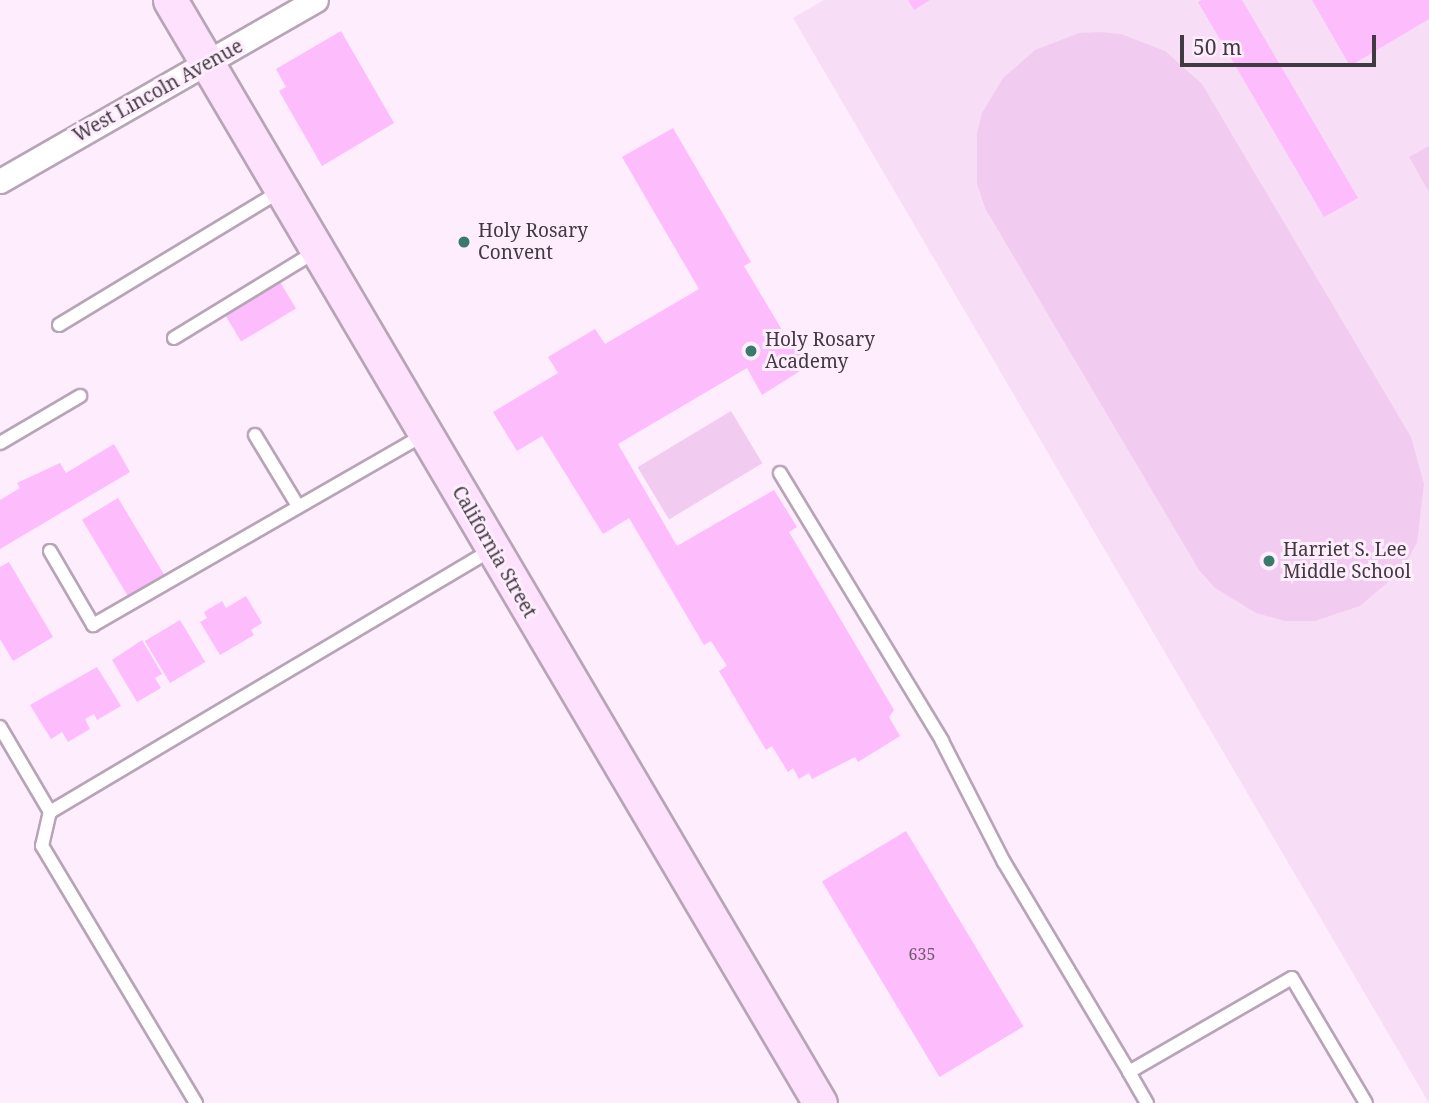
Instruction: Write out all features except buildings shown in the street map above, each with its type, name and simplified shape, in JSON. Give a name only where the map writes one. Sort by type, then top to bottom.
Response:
[{"type":"street","name":"California Street","points":[[170,0],[491,550],[820,1103]]},
{"type":"street","name":"West Lincoln Avenue","points":[[0,181],[316,0]]},
{"type":"lane","points":[[59,325],[282,189]]},
{"type":"lane","points":[[174,338],[318,250]]},
{"type":"lane","points":[[0,443],[80,396]]},
{"type":"lane","points":[[50,551],[93,625],[425,434]]},
{"type":"lane","points":[[255,435],[298,506]]},
{"type":"lane","points":[[780,473],[942,741],[1004,862],[1147,1103]]},
{"type":"lane","points":[[50,813],[491,550]]},
{"type":"lane","points":[[0,727],[50,813],[42,846],[196,1103]]},
{"type":"lane","points":[[1129,1072],[1292,978],[1366,1103]]},
{"type":"shaded area","name":"Harriet S. Lee Middle School","points":[[824,0],[1429,0],[1429,1103],[793,18]]},
{"type":"shaded area","points":[[1079,33],[1121,34],[1165,51],[1202,84],[1411,437],[1424,484],[1417,543],[1401,571],[1360,606],[1315,621],[1285,621],[1256,613],[1215,588],[1199,570],[985,208],[977,184],[977,133],[982,113],[1003,78],[1035,50]]},
{"type":"shaded area","points":[[1429,146],[1429,192],[1409,157]]},
{"type":"shaded area","points":[[731,411],[762,463],[669,519],[638,467]]},
{"type":"place","name":"Holy Rosary Convent","points":[[464,242]]},
{"type":"place","name":"Holy Rosary Academy","points":[[751,351]]},
{"type":"place","name":"Harriet S. Lee Middle School","points":[[1269,561]]}]
